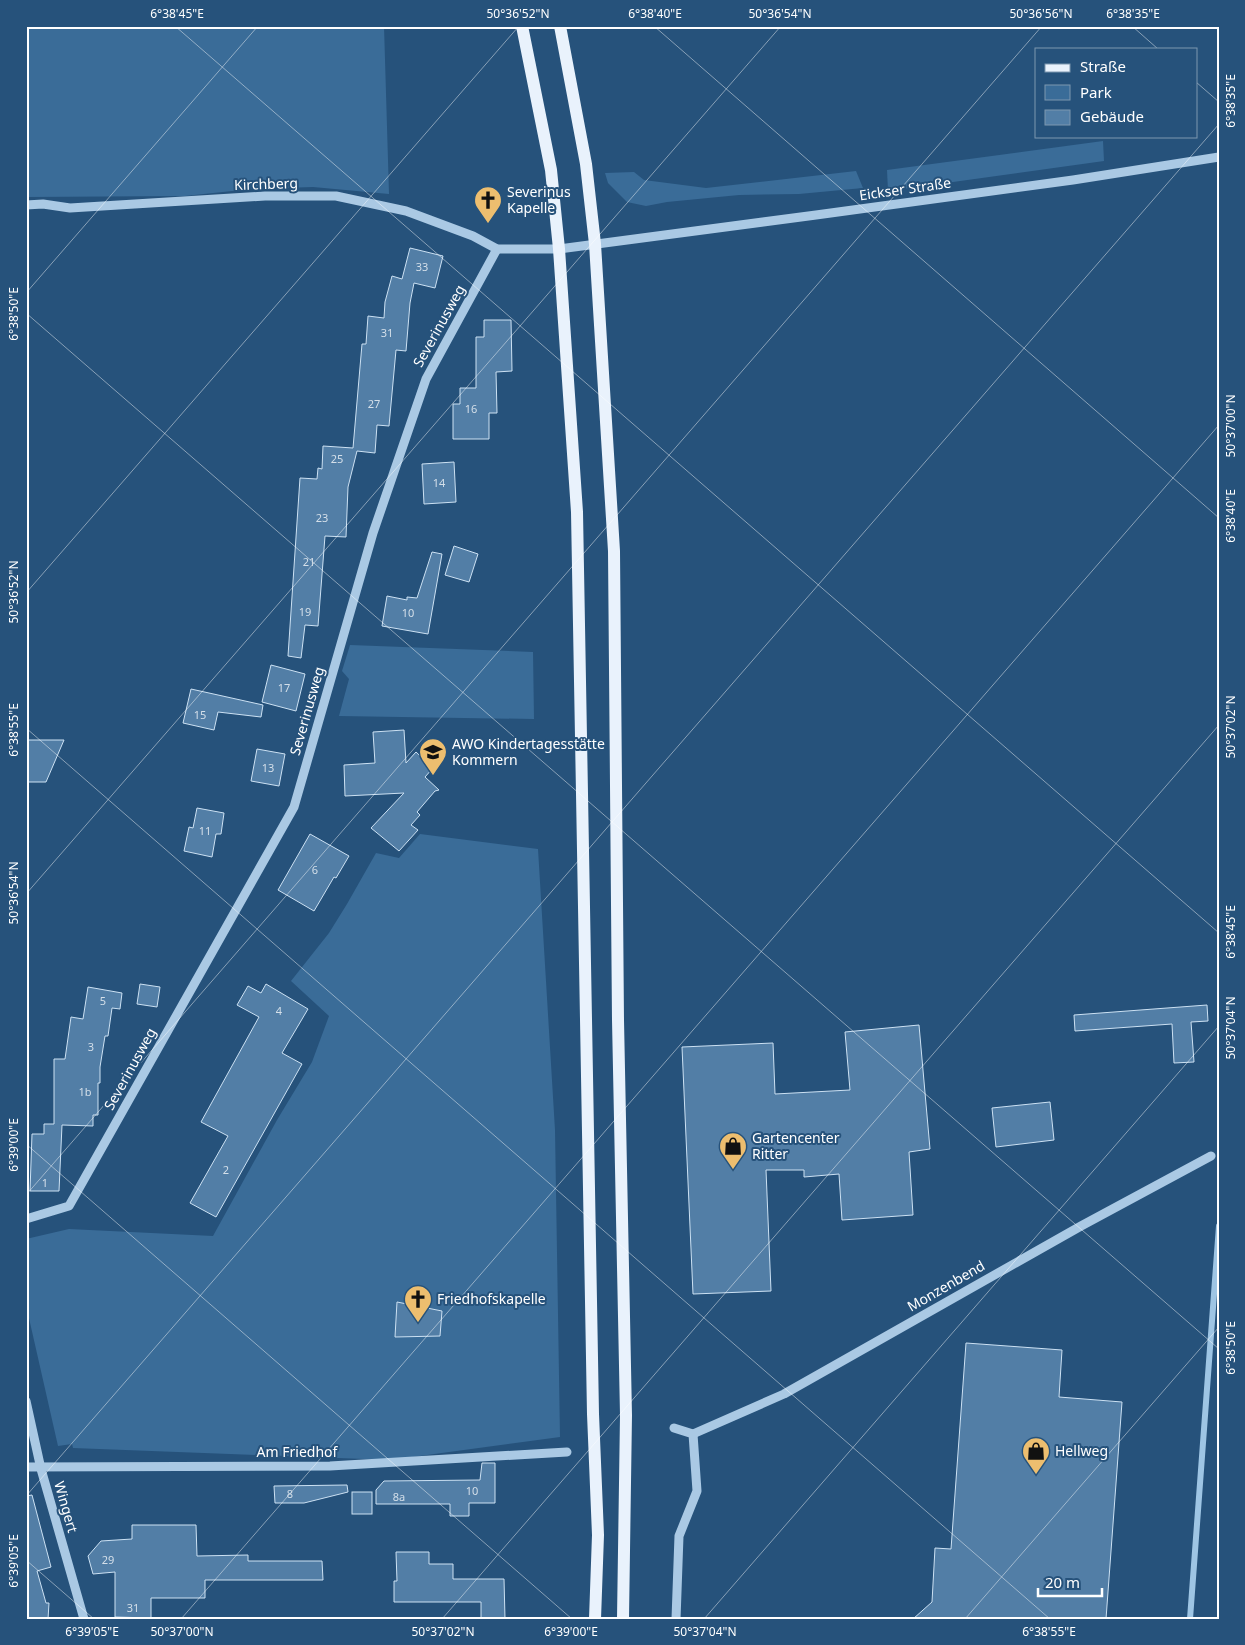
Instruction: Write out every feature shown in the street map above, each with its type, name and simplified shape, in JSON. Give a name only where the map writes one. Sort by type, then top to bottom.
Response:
[{"type":"main road","points":[[522,26],[551,170],[559,249],[578,512],[593,1414],[598,1535],[595,1619]]},
{"type":"main road","points":[[560,26],[586,164],[595,244],[614,551],[618,1020],[626,1415],[622,1619]]},
{"type":"street","name":"Eickser Straße","points":[[595,244],[1043,184],[1219,157]]},
{"type":"street","name":"Kirchberg","points":[[26,205],[43,204],[70,208],[265,196],[336,196],[406,211],[473,236],[497,249]]},
{"type":"street","points":[[497,249],[559,249],[595,244]]},
{"type":"street","name":"Severinusweg","points":[[26,1219],[69,1206],[294,807],[373,533],[426,379],[497,249]]},
{"type":"street","name":"Monzenbend","points":[[693,1434],[784,1394],[1081,1226],[1211,1156]]},
{"type":"street","name":"Wingert","points":[[26,1401],[41,1468],[84,1619]]},
{"type":"street","points":[[674,1428],[693,1434],[697,1491],[678,1536],[676,1619]]},
{"type":"street","name":"Am Friedhof","points":[[26,1467],[330,1466],[566,1452]]},
{"type":"green space","points":[[26,26],[384,26],[389,194],[313,187],[251,189],[185,196],[26,197]]},
{"type":"green space","points":[[1103,141],[1104,161],[888,191],[887,170]]},
{"type":"green space","points":[[856,171],[863,188],[799,194],[739,195],[667,202],[646,206],[627,202],[608,183],[605,173],[634,172],[644,180],[706,188]]},
{"type":"green space","points":[[350,645],[533,652],[534,719],[339,716],[349,679],[342,671]]},
{"type":"green space","points":[[420,834],[538,849],[555,1130],[560,1437],[390,1460],[73,1448],[72,1444],[58,1446],[26,1305],[26,1239],[69,1229],[213,1236],[277,1120],[312,1062],[329,1016],[291,981],[329,933],[376,853],[399,858]]},
{"type":"building","points":[[410,248],[443,256],[435,288],[414,283],[410,303],[406,351],[396,350],[389,426],[377,425],[375,453],[357,451],[348,487],[346,537],[325,536],[318,626],[305,625],[301,658],[288,656],[300,478],[317,479],[318,468],[322,469],[323,446],[353,448],[362,344],[366,344],[368,316],[384,318],[385,302],[392,276],[402,279]]},
{"type":"building","points":[[484,320],[511,320],[512,371],[496,372],[497,413],[489,413],[489,439],[453,439],[453,404],[460,404],[460,388],[476,388],[476,337],[484,337]]},
{"type":"building","points":[[454,462],[456,502],[424,504],[422,464]]},
{"type":"building","points":[[454,546],[478,554],[469,582],[445,575]]},
{"type":"building","points":[[432,552],[442,554],[428,634],[382,626],[387,596],[407,600],[407,597],[417,598]]},
{"type":"building","points":[[271,665],[305,674],[296,711],[262,702]]},
{"type":"building","points":[[191,689],[263,705],[261,717],[218,712],[214,730],[183,723]]},
{"type":"building","points":[[404,730],[406,763],[416,752],[433,768],[425,777],[439,790],[435,791],[417,812],[420,815],[411,825],[418,830],[399,851],[371,828],[404,793],[345,796],[344,765],[375,763],[373,732]]},
{"type":"building","points":[[26,740],[64,740],[46,782],[28,782]]},
{"type":"building","points":[[257,749],[285,754],[279,786],[251,781]]},
{"type":"building","points":[[197,808],[224,813],[221,834],[216,834],[212,857],[184,851],[189,827],[193,828]]},
{"type":"building","points":[[310,834],[349,856],[314,911],[278,890]]},
{"type":"building","points":[[140,984],[160,987],[157,1007],[137,1004]]},
{"type":"building","points":[[266,984],[308,1009],[282,1053],[302,1064],[216,1217],[190,1203],[228,1136],[201,1122],[259,1017],[237,1005],[248,986],[261,993]]},
{"type":"building","points":[[88,987],[122,993],[120,1009],[112,1008],[108,1036],[105,1036],[100,1067],[100,1083],[98,1083],[98,1115],[93,1115],[93,1126],[62,1125],[59,1191],[30,1191],[32,1134],[44,1134],[44,1124],[54,1124],[54,1059],[65,1059],[71,1017],[83,1019]]},
{"type":"building","points":[[1207,1005],[1208,1021],[1191,1022],[1194,1062],[1174,1063],[1172,1024],[1075,1031],[1074,1015]]},
{"type":"building","points":[[919,1025],[930,1149],[909,1152],[913,1215],[842,1220],[839,1174],[804,1177],[804,1170],[766,1170],[771,1291],[693,1294],[682,1047],[773,1043],[775,1094],[850,1090],[845,1032]]},
{"type":"building","points":[[1050,1102],[1054,1140],[996,1147],[992,1108]]},
{"type":"building","name":"Friedhofskapelle","points":[[397,1302],[442,1311],[440,1336],[395,1337]]},
{"type":"building","name":"Hellweg","points":[[966,1343],[1062,1350],[1059,1397],[1122,1402],[1106,1619],[913,1619],[932,1602],[935,1548],[951,1549]]},
{"type":"building","points":[[482,1463],[495,1463],[495,1503],[469,1503],[469,1516],[450,1516],[450,1504],[376,1504],[376,1490],[384,1481],[480,1480]]},
{"type":"building","points":[[347,1485],[348,1492],[304,1503],[275,1503],[274,1486]]},
{"type":"building","points":[[352,1492],[372,1492],[372,1514],[352,1514]]},
{"type":"building","points":[[32,1495],[51,1567],[37,1571],[46,1603],[49,1603],[48,1619],[26,1619],[26,1496]]},
{"type":"building","points":[[132,1525],[196,1525],[197,1556],[248,1555],[248,1561],[322,1561],[323,1580],[205,1580],[205,1598],[151,1598],[151,1618],[115,1617],[115,1572],[93,1574],[88,1556],[101,1541],[132,1539]]},
{"type":"building","points":[[396,1552],[429,1552],[429,1564],[453,1564],[453,1579],[504,1579],[505,1619],[481,1619],[481,1602],[394,1602],[394,1581],[397,1581]]},
{"type":"waterway","points":[[1190,1619],[1219,1226]]},
{"type":"place","name":"Severinus Kapelle","points":[[488,224]]},
{"type":"place","name":"AWO Kindertagesstätte Kommern","points":[[433,776]]},
{"type":"place","name":"Gartencenter Ritter","points":[[733,1170]]},
{"type":"place","name":"Friedhofskapelle","points":[[418,1323]]},
{"type":"place","name":"Hellweg","points":[[1036,1475]]}]
